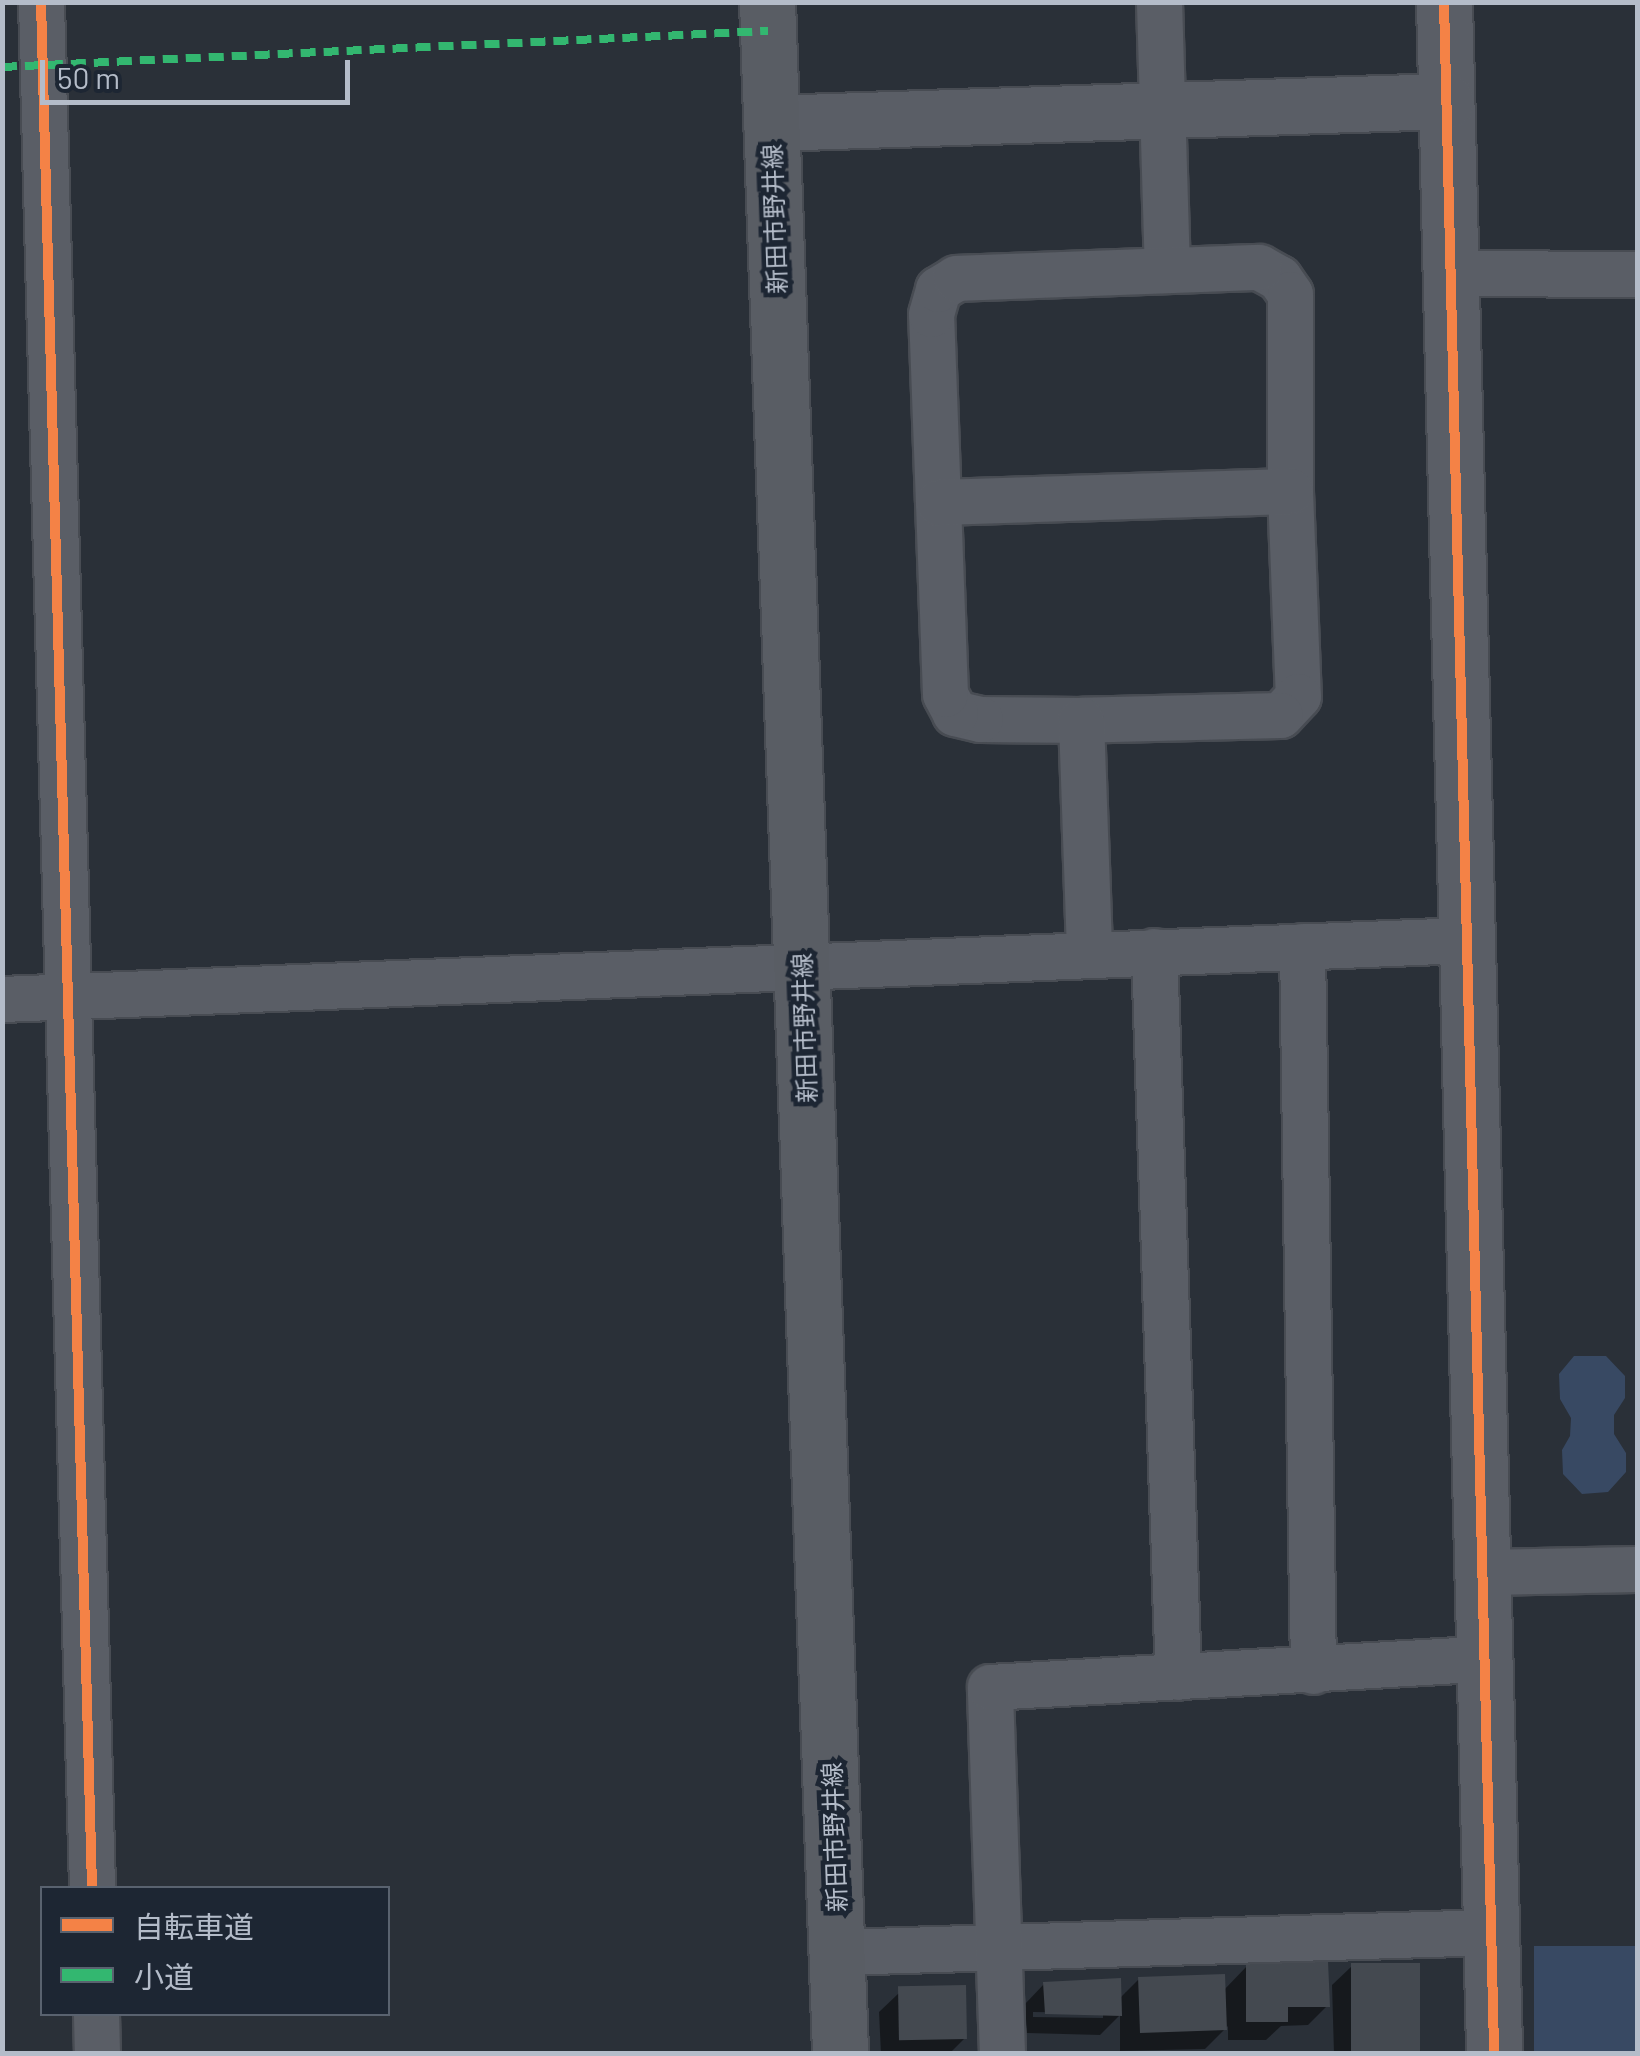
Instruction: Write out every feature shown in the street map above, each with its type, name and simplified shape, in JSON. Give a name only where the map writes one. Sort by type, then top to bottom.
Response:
[{"type":"main road","name":"新田市野井線","points":[[767,2],[840,2054]]},
{"type":"street","points":[[40,2],[92,1886]]},
{"type":"street","points":[[1159,2],[1167,270]]},
{"type":"street","points":[[1444,2],[1494,2054]]},
{"type":"street","points":[[771,123],[1446,101]]},
{"type":"street","points":[[1258,267],[1279,278],[1290,294],[1290,491],[1298,696],[1280,715],[1082,720],[980,719],[954,713],[944,694],[930,314],[938,290],[956,278],[1167,270],[1258,267]]},
{"type":"street","points":[[1451,273],[1638,274]]},
{"type":"street","points":[[938,502],[1290,491]]},
{"type":"street","points":[[1082,720],[1089,953]]},
{"type":"street","points":[[2,999],[776,971],[802,964],[1467,940]]},
{"type":"street","points":[[1302,946],[1314,1670]]},
{"type":"street","points":[[1154,951],[1178,1678]]},
{"type":"street","points":[[1482,1572],[1638,1568]]},
{"type":"street","points":[[1002,2054],[990,1687],[1483,1660]]},
{"type":"street","points":[[838,1952],[1490,1932]]},
{"type":"street","points":[[96,2016],[97,2054]]},
{"type":"water","points":[[1574,1356],[1606,1356],[1625,1376],[1625,1398],[1614,1415],[1614,1434],[1626,1453],[1626,1472],[1608,1492],[1582,1494],[1563,1474],[1562,1450],[1570,1436],[1571,1418],[1560,1399],[1559,1374]]},
{"type":"water","points":[[1534,1946],[1637,1946],[1637,2053],[1534,2053]]},
{"type":"building","points":[[1328,1961],[1330,2007],[1288,2007],[1288,2022],[1246,2022],[1246,1964]]},
{"type":"building","points":[[1351,1963],[1420,1963],[1420,2054],[1351,2054]]},
{"type":"building","points":[[1225,1974],[1227,2030],[1140,2033],[1138,1977]]},
{"type":"building","points":[[1121,1978],[1122,2016],[1045,2014],[1043,1982]]},
{"type":"building","points":[[966,1985],[967,2039],[899,2040],[898,1986]]},
{"type":"marked path","points":[[2,67],[768,31]]},
{"type":"cycle path","points":[[41,2],[92,1886]]},
{"type":"cycle path","points":[[1444,2],[1494,2054]]}]
